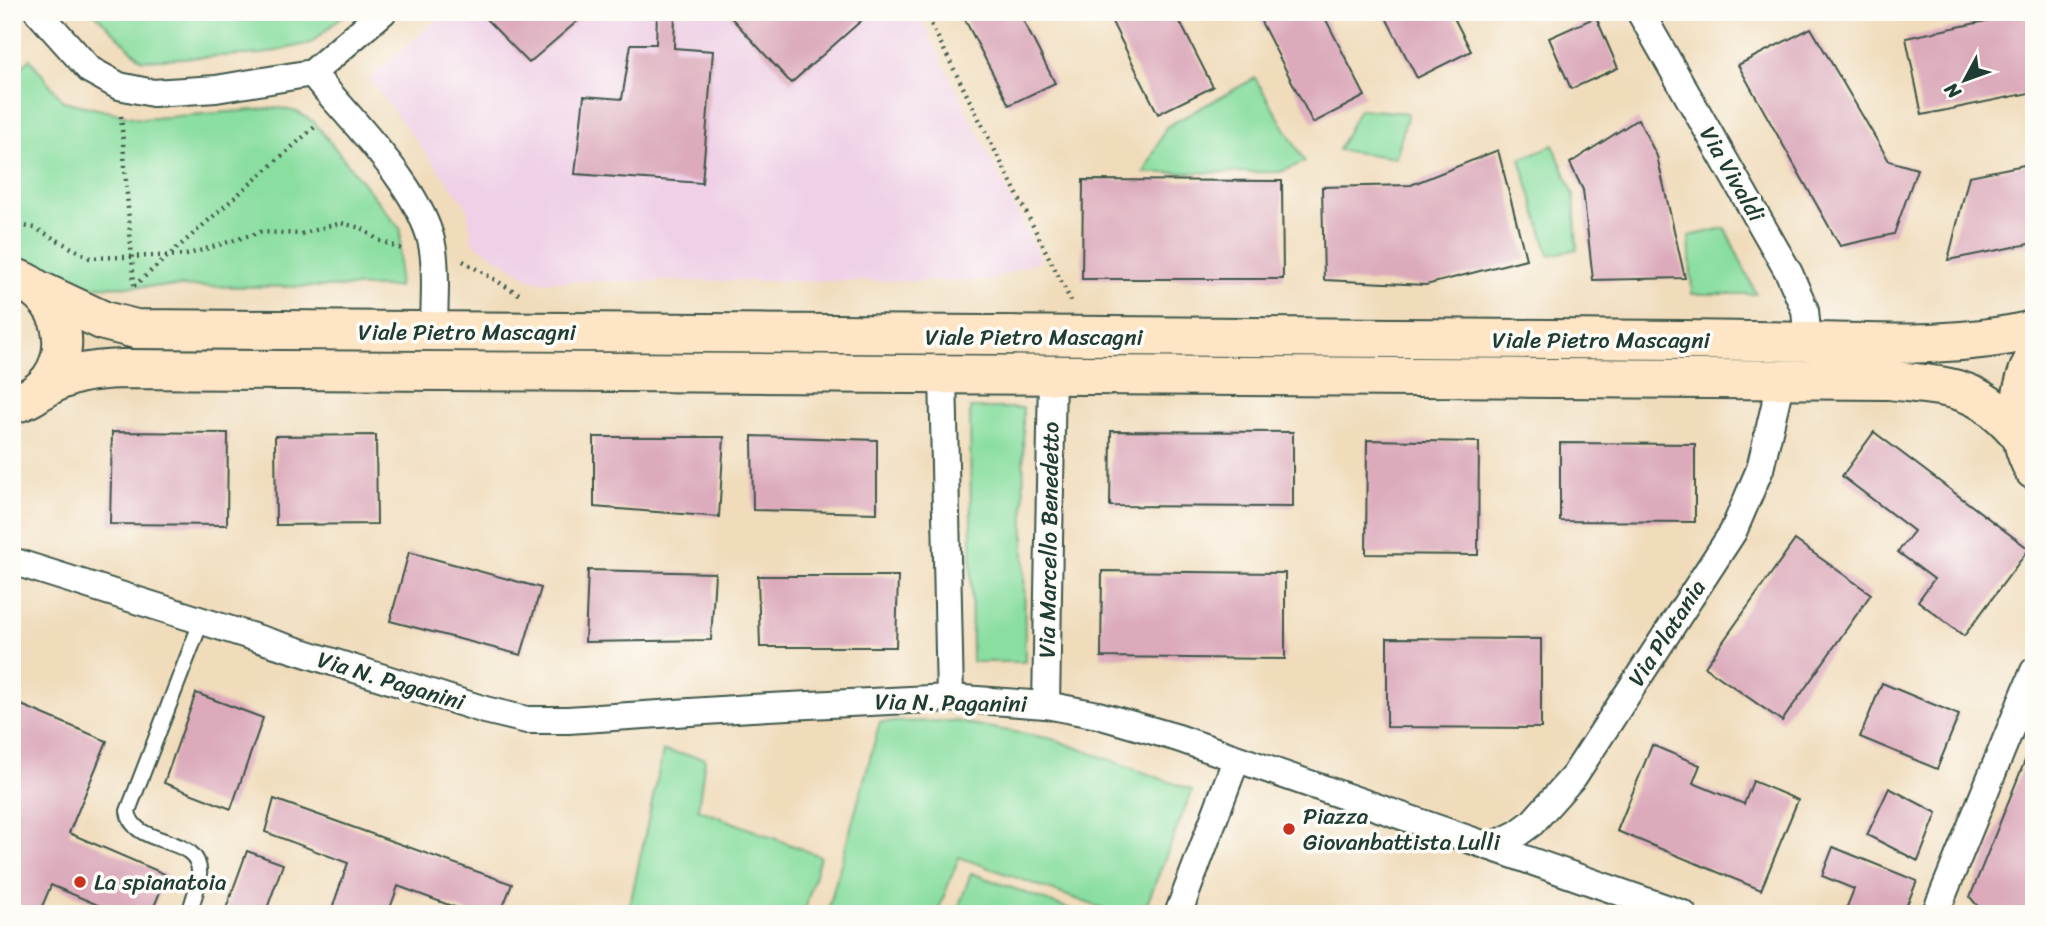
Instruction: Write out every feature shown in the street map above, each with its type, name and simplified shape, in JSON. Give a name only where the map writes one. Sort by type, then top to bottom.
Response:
[{"type":"main road","name":"Viale Pietro Mascagni","points":[[26,284],[104,321],[136,329],[1949,343],[2034,330]]},
{"type":"main road","points":[[22,401],[57,367],[63,340],[61,322],[53,305],[26,284]]},
{"type":"main road","points":[[2027,453],[2019,411],[2024,385],[2034,359]]},
{"type":"main road","name":"Viale Pietro Mascagni","points":[[22,401],[70,374],[122,369],[1888,380],[1969,392],[1990,404],[2027,453]]},
{"type":"street","points":[[38,12],[90,70],[119,86],[136,91],[171,93],[250,84],[312,73],[383,12]]},
{"type":"street","name":"Via Vivaldi","points":[[1640,12],[1789,273],[1805,310],[1808,342]]},
{"type":"street","points":[[312,73],[388,164],[415,202],[428,229],[433,250],[434,331]]},
{"type":"street","points":[[943,373],[950,698]]},
{"type":"street","name":"Via Marcello Benedetto","points":[[1046,705],[1052,375]]},
{"type":"street","name":"Via Platania","points":[[1491,847],[1532,823],[1574,776],[1733,532],[1760,469],[1781,380]]},
{"type":"street","name":"Via N. Paganini","points":[[12,561],[485,710],[527,720],[568,720],[950,698],[1046,705],[1112,719],[1178,738],[1683,914]]},
{"type":"street","points":[[1935,914],[2034,671]]},
{"type":"street","points":[[1178,914],[1236,760]]},
{"type":"lane","points":[[189,914],[199,877],[196,860],[185,849],[137,830],[129,819],[128,811],[201,622]]},
{"type":"path","points":[[925,12],[1073,306]]},
{"type":"path","points":[[119,86],[135,297]]},
{"type":"path","points":[[134,286],[338,107]]},
{"type":"path","points":[[12,224],[35,228],[90,258],[186,255],[261,232],[301,234],[341,223],[361,228],[378,240],[414,253],[433,250]]},
{"type":"shaded area","points":[[445,12],[918,12],[1041,260],[988,281],[533,281],[472,242],[467,207],[369,79]]},
{"type":"green space","points":[[93,12],[347,12],[311,43],[263,54],[142,60]]},
{"type":"green space","points":[[30,59],[63,101],[141,119],[279,108],[297,112],[314,122],[401,230],[398,287],[12,286],[12,76]]},
{"type":"green space","points":[[1255,78],[1305,162],[1280,172],[1144,173],[1166,127]]},
{"type":"green space","points":[[1359,109],[1408,113],[1396,158],[1338,150]]},
{"type":"green space","points":[[1553,145],[1574,195],[1577,249],[1549,255],[1520,159]]},
{"type":"green space","points":[[1725,228],[1756,294],[1692,294],[1689,236]]},
{"type":"green space","points":[[970,408],[1023,408],[1025,662],[972,662]]},
{"type":"green space","points":[[954,721],[1053,739],[1192,790],[1143,914],[1118,914],[959,857],[937,914],[827,914],[880,722]]},
{"type":"green space","points":[[663,751],[705,758],[698,809],[820,856],[804,914],[628,914]]},
{"type":"green space","points":[[971,873],[1083,914],[956,914]]},
{"type":"building","points":[[487,12],[588,12],[529,63],[483,16]]},
{"type":"building","points":[[657,12],[675,12],[674,48],[713,51],[702,183],[575,174],[584,96],[622,99],[631,44],[656,44]]},
{"type":"building","points":[[726,12],[871,12],[791,83]]},
{"type":"building","points":[[961,12],[1019,12],[1055,83],[1009,105]]},
{"type":"building","points":[[1107,12],[1175,12],[1213,87],[1158,114]]},
{"type":"building","points":[[1256,12],[1322,12],[1365,96],[1313,123]]},
{"type":"building","points":[[1383,12],[1451,12],[1471,51],[1417,78]]},
{"type":"building","points":[[2034,12],[2034,92],[1922,115],[1906,38]]},
{"type":"building","points":[[1596,17],[1618,68],[1571,89],[1549,38]]},
{"type":"building","points":[[1811,28],[1889,161],[1917,169],[1894,234],[1840,246],[1738,65]]},
{"type":"building","points":[[1638,119],[1657,156],[1685,278],[1593,280],[1583,190],[1570,163]]},
{"type":"building","points":[[1498,150],[1526,259],[1426,285],[1324,280],[1322,187],[1411,185]]},
{"type":"building","points":[[2034,163],[2034,243],[1948,260],[1969,176]]},
{"type":"building","points":[[1083,180],[1282,181],[1283,279],[1082,279]]},
{"type":"building","points":[[1111,431],[1293,432],[1293,507],[1110,506]]},
{"type":"building","points":[[112,432],[228,433],[227,525],[110,524]]},
{"type":"building","points":[[1874,432],[2029,549],[1964,636],[1918,601],[1934,579],[1898,552],[1914,531],[1842,476]]},
{"type":"building","points":[[376,435],[377,524],[276,525],[275,436]]},
{"type":"building","points":[[752,436],[877,440],[877,513],[753,510]]},
{"type":"building","points":[[594,437],[724,437],[719,517],[594,507]]},
{"type":"building","points":[[1367,440],[1479,442],[1478,555],[1366,554]]},
{"type":"building","points":[[1560,443],[1695,444],[1695,522],[1560,521]]},
{"type":"building","points":[[1795,540],[1871,594],[1782,721],[1705,667]]},
{"type":"building","points":[[409,552],[541,588],[521,655],[390,621]]},
{"type":"building","points":[[588,570],[715,573],[711,640],[585,642]]},
{"type":"building","points":[[1102,571],[1285,573],[1285,659],[1101,657]]},
{"type":"building","points":[[758,576],[898,576],[896,647],[760,647]]},
{"type":"building","points":[[1387,638],[1541,639],[1541,728],[1387,727]]},
{"type":"building","points":[[1882,683],[1959,715],[1937,769],[1860,737]]},
{"type":"building","points":[[196,693],[263,718],[231,809],[164,783]]},
{"type":"building","points":[[12,701],[107,741],[69,833],[167,875],[151,914],[119,914],[51,885],[39,914],[12,904]]},
{"type":"building","points":[[2034,738],[2034,914],[1984,914],[1970,897]]},
{"type":"building","points":[[1652,745],[1700,765],[1693,783],[1744,804],[1753,781],[1798,800],[1761,890],[1617,831]]},
{"type":"building","points":[[1889,788],[1937,813],[1918,861],[1867,835]]},
{"type":"building","points":[[274,799],[512,884],[500,914],[473,914],[398,886],[388,914],[330,914],[348,863],[265,832]]},
{"type":"building","points":[[1833,847],[1917,881],[1903,914],[1844,914],[1854,889],[1822,876]]},
{"type":"building","points":[[247,851],[283,864],[265,914],[224,914]]},
{"type":"place","name":"Piazza Giovanbattista Lulli","points":[[1289,829]]},
{"type":"place","name":"La spianatoia","points":[[80,882]]}]
